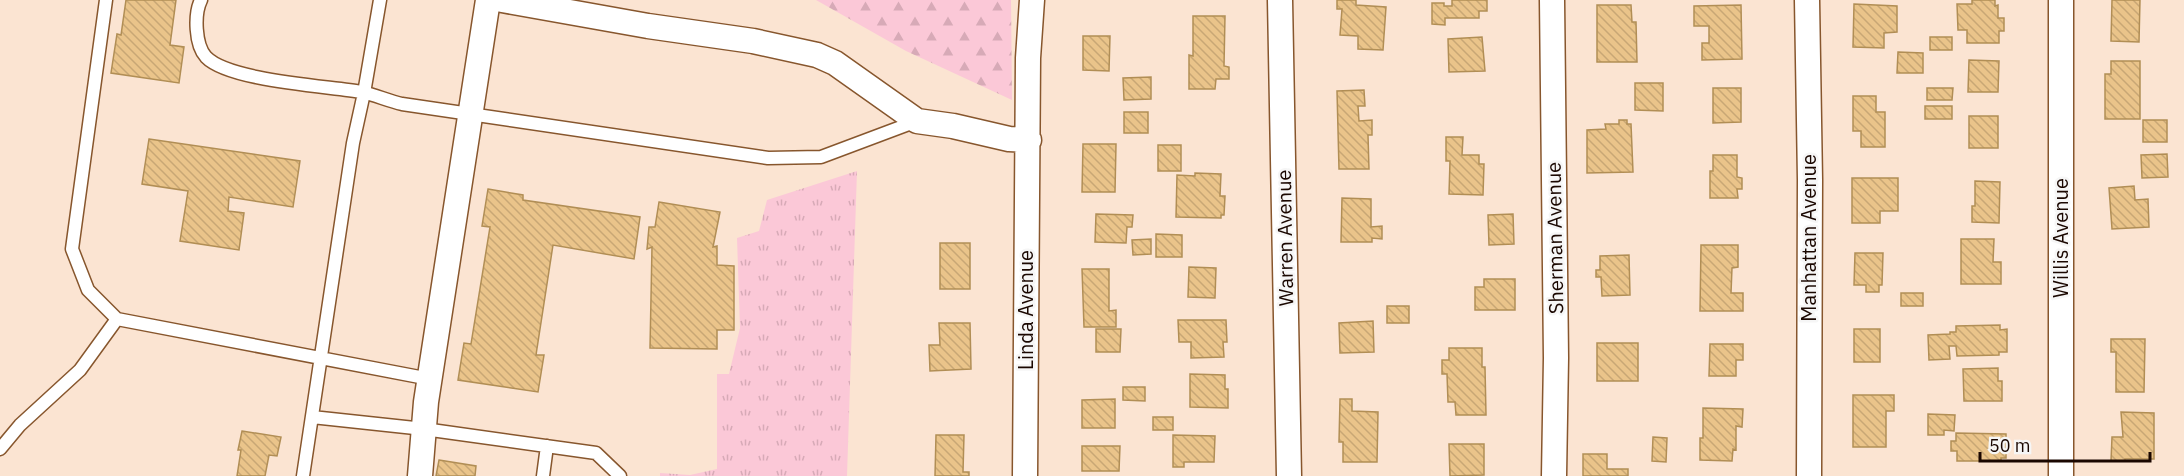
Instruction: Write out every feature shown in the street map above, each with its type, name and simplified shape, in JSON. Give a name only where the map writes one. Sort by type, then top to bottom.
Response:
[{"type":"street","points":[[420,476],[430,380],[488,0]]},
{"type":"street","points":[[502,0],[648,26],[753,41],[817,55],[835,63],[917,121],[953,126],[1009,139],[1029,140]]},
{"type":"street","name":"Linda Avenue","points":[[1026,476],[1028,58],[1032,0]]},
{"type":"street","name":"Warren Avenue","points":[[1280,0],[1289,476]]},
{"type":"street","name":"Sherman Avenue","points":[[1552,0],[1556,358],[1554,476]]},
{"type":"street","name":"Manhattan Avenue","points":[[1807,0],[1810,180],[1809,476]]},
{"type":"street","name":"Willis Avenue","points":[[2061,0],[2061,476]]},
{"type":"lane","points":[[105,0],[72,249],[88,290],[117,319],[430,380]]},
{"type":"lane","points":[[201,0],[196,31],[205,56],[219,66],[239,74],[364,93],[402,104],[768,158],[821,157],[917,121]]},
{"type":"lane","points":[[303,476],[353,143],[380,0]]},
{"type":"lane","points":[[0,448],[20,425],[80,370],[117,319]]},
{"type":"lane","points":[[312,417],[424,429],[596,453],[620,476]]},
{"type":"lane","points":[[543,476],[547,446]]},
{"type":"green space","points":[[816,0],[1011,0],[1012,100],[906,51]]},
{"type":"green space","points":[[857,171],[847,476],[660,476],[660,473],[690,475],[717,469],[717,374],[729,374],[740,328],[737,238],[759,231],[767,200]]},
{"type":"building","points":[[126,0],[176,0],[170,45],[184,47],[179,83],[111,73],[117,34],[121,35]]},
{"type":"building","points":[[1337,0],[1356,0],[1356,5],[1386,7],[1383,50],[1358,49],[1358,36],[1340,35],[1342,9],[1337,9]]},
{"type":"building","points":[[1452,0],[1487,0],[1487,11],[1479,11],[1479,18],[1445,18],[1445,25],[1432,24],[1432,3],[1452,6]]},
{"type":"building","points":[[1972,0],[1995,0],[1995,6],[1998,5],[1998,18],[2004,18],[2004,31],[1999,31],[1999,43],[1967,43],[1967,30],[1958,30],[1957,4],[1972,4]]},
{"type":"building","points":[[2112,0],[2140,0],[2139,42],[2111,41]]},
{"type":"building","points":[[1854,4],[1897,6],[1897,32],[1884,33],[1884,48],[1853,47]]},
{"type":"building","points":[[1597,5],[1631,5],[1632,22],[1636,22],[1637,62],[1597,62]]},
{"type":"building","points":[[1741,5],[1742,59],[1702,60],[1702,43],[1709,43],[1709,26],[1694,26],[1694,6]]},
{"type":"building","points":[[1193,16],[1225,16],[1224,66],[1229,67],[1229,79],[1216,79],[1215,89],[1189,89],[1189,55],[1193,56]]},
{"type":"building","points":[[1083,36],[1110,36],[1109,71],[1083,70]]},
{"type":"building","points":[[1482,37],[1485,71],[1449,72],[1448,39]]},
{"type":"building","points":[[1930,37],[1952,37],[1952,50],[1930,50]]},
{"type":"building","points":[[1898,52],[1923,53],[1923,73],[1897,73]]},
{"type":"building","points":[[1969,60],[1999,61],[1998,92],[1968,92]]},
{"type":"building","points":[[2111,61],[2140,61],[2140,119],[2105,119],[2105,74],[2111,74]]},
{"type":"building","points":[[1151,77],[1151,99],[1124,100],[1123,78]]},
{"type":"building","points":[[1635,83],[1663,83],[1663,111],[1635,110]]},
{"type":"building","points":[[1713,88],[1741,88],[1741,122],[1713,123]]},
{"type":"building","points":[[1927,88],[1953,88],[1952,100],[1927,100]]},
{"type":"building","points":[[1364,90],[1365,106],[1358,106],[1359,121],[1372,120],[1372,135],[1368,135],[1369,169],[1339,169],[1337,91]]},
{"type":"building","points":[[1853,96],[1876,96],[1876,112],[1885,112],[1885,147],[1861,147],[1861,131],[1853,131]]},
{"type":"building","points":[[1925,106],[1952,106],[1952,119],[1925,119]]},
{"type":"building","points":[[1124,112],[1148,112],[1148,133],[1124,133]]},
{"type":"building","points":[[1969,116],[1998,116],[1998,148],[1969,148]]},
{"type":"building","points":[[1619,120],[1627,120],[1627,124],[1631,124],[1633,172],[1587,173],[1587,130],[1606,129],[1605,124],[1619,124]]},
{"type":"building","points":[[2143,120],[2167,120],[2167,142],[2143,142]]},
{"type":"building","points":[[1446,137],[1463,137],[1462,155],[1479,155],[1479,164],[1484,164],[1483,195],[1449,194],[1450,161],[1446,161]]},
{"type":"building","points":[[149,139],[300,161],[293,207],[229,197],[228,211],[244,213],[239,250],[180,241],[188,191],[142,184]]},
{"type":"building","points":[[1083,144],[1116,144],[1115,192],[1082,192]]},
{"type":"building","points":[[1158,145],[1181,145],[1181,171],[1158,171]]},
{"type":"building","points":[[2167,154],[2168,177],[2142,178],[2141,155]]},
{"type":"building","points":[[1713,155],[1737,155],[1737,177],[1742,178],[1742,189],[1737,189],[1738,198],[1710,198],[1710,171],[1713,171]]},
{"type":"building","points":[[1195,173],[1221,174],[1220,196],[1225,196],[1224,215],[1221,215],[1221,218],[1176,217],[1177,175],[1195,176]]},
{"type":"building","points":[[1852,178],[1898,178],[1898,211],[1880,211],[1880,223],[1852,223]]},
{"type":"building","points":[[1975,181],[2000,182],[1999,223],[1972,222],[1972,206],[1975,206]]},
{"type":"building","points":[[2134,186],[2135,200],[2148,199],[2149,227],[2112,229],[2109,188]]},
{"type":"building","points":[[488,189],[523,195],[523,200],[640,217],[634,259],[553,245],[536,355],[544,355],[538,392],[458,380],[464,343],[471,344],[490,227],[482,226]]},
{"type":"building","points":[[1342,198],[1371,199],[1371,227],[1382,226],[1382,239],[1372,238],[1372,242],[1341,242]]},
{"type":"building","points":[[659,202],[720,212],[713,247],[717,246],[717,265],[734,266],[734,330],[717,330],[717,349],[650,348],[652,247],[647,249],[649,227],[655,227]]},
{"type":"building","points":[[1096,214],[1133,215],[1132,227],[1127,227],[1126,243],[1095,242]]},
{"type":"building","points":[[1513,214],[1514,244],[1489,245],[1488,215]]},
{"type":"building","points":[[1156,234],[1182,235],[1182,257],[1156,257]]},
{"type":"building","points":[[1151,239],[1151,254],[1133,255],[1132,240]]},
{"type":"building","points":[[1961,239],[1994,239],[1993,262],[2001,262],[2001,284],[1961,284]]},
{"type":"building","points":[[940,243],[970,243],[970,289],[940,289]]},
{"type":"building","points":[[1701,245],[1738,245],[1738,267],[1732,268],[1731,293],[1743,293],[1743,311],[1700,311]]},
{"type":"building","points":[[1855,253],[1883,253],[1882,285],[1879,285],[1879,292],[1866,292],[1866,285],[1854,285]]},
{"type":"building","points":[[1629,255],[1630,295],[1602,296],[1601,277],[1596,277],[1596,270],[1600,270],[1600,256]]},
{"type":"building","points":[[1189,267],[1216,268],[1215,298],[1188,297]]},
{"type":"building","points":[[1082,269],[1109,269],[1109,311],[1116,310],[1116,327],[1084,327]]},
{"type":"building","points":[[1484,279],[1515,279],[1515,310],[1475,310],[1475,287],[1484,287]]},
{"type":"building","points":[[1901,293],[1923,293],[1923,306],[1901,306]]},
{"type":"building","points":[[1387,306],[1409,306],[1409,323],[1387,323]]},
{"type":"building","points":[[1178,320],[1226,320],[1227,342],[1223,342],[1224,357],[1191,358],[1191,342],[1179,342]]},
{"type":"building","points":[[1373,321],[1374,352],[1340,353],[1339,323]]},
{"type":"building","points":[[939,323],[970,323],[971,369],[930,371],[929,345],[940,345]]},
{"type":"building","points":[[2000,325],[2000,330],[2007,329],[2007,352],[1999,352],[1999,355],[1957,356],[1956,346],[1949,346],[1950,359],[1929,360],[1928,335],[1950,334],[1950,332],[1956,332],[1956,326]]},
{"type":"building","points":[[1096,329],[1121,329],[1120,352],[1096,352]]},
{"type":"building","points":[[1854,329],[1880,329],[1880,362],[1854,362]]},
{"type":"building","points":[[2111,339],[2145,339],[2144,392],[2116,392],[2116,352],[2111,352]]},
{"type":"building","points":[[1597,343],[1638,343],[1638,381],[1597,381]]},
{"type":"building","points":[[1710,344],[1743,344],[1743,360],[1736,360],[1736,376],[1709,376]]},
{"type":"building","points":[[1449,348],[1482,348],[1482,367],[1485,367],[1486,415],[1456,415],[1455,402],[1448,402],[1447,374],[1442,374],[1442,360],[1449,360]]},
{"type":"building","points":[[1998,368],[1998,381],[2002,381],[2002,401],[1964,401],[1963,369]]},
{"type":"building","points":[[1190,374],[1225,375],[1228,408],[1190,407]]},
{"type":"building","points":[[1123,387],[1145,387],[1145,401],[1123,400]]},
{"type":"building","points":[[1853,395],[1894,395],[1894,411],[1886,411],[1886,447],[1853,447]]},
{"type":"building","points":[[1115,399],[1115,428],[1082,428],[1082,400]]},
{"type":"building","points":[[1340,399],[1352,399],[1352,411],[1378,412],[1377,462],[1343,462],[1343,442],[1339,442]]},
{"type":"building","points":[[1703,408],[1743,409],[1742,427],[1736,426],[1736,450],[1733,449],[1732,461],[1700,460]]},
{"type":"building","points":[[2121,412],[2154,413],[2154,459],[2111,461],[2112,437],[2123,437]]},
{"type":"building","points":[[1928,414],[1955,415],[1954,431],[1944,430],[1944,435],[1928,435]]},
{"type":"building","points":[[1153,417],[1173,417],[1173,430],[1153,430]]},
{"type":"building","points":[[242,431],[281,437],[277,456],[269,455],[265,476],[237,476],[241,450],[238,450]]},
{"type":"building","points":[[1956,433],[2006,434],[2006,458],[2001,458],[2001,461],[1957,461],[1957,451],[1951,451],[1951,441],[1956,441]]},
{"type":"building","points":[[936,435],[964,435],[963,472],[969,472],[969,476],[935,476]]},
{"type":"building","points":[[1173,435],[1215,436],[1214,462],[1184,462],[1184,467],[1173,467]]},
{"type":"building","points":[[1653,437],[1667,438],[1666,462],[1652,461]]},
{"type":"building","points":[[1449,444],[1484,444],[1484,475],[1450,476]]},
{"type":"building","points":[[1082,446],[1120,446],[1119,471],[1082,471]]},
{"type":"building","points":[[1583,454],[1607,454],[1607,469],[1628,469],[1628,476],[1583,476]]},
{"type":"building","points":[[439,460],[476,466],[475,476],[436,476]]}]
